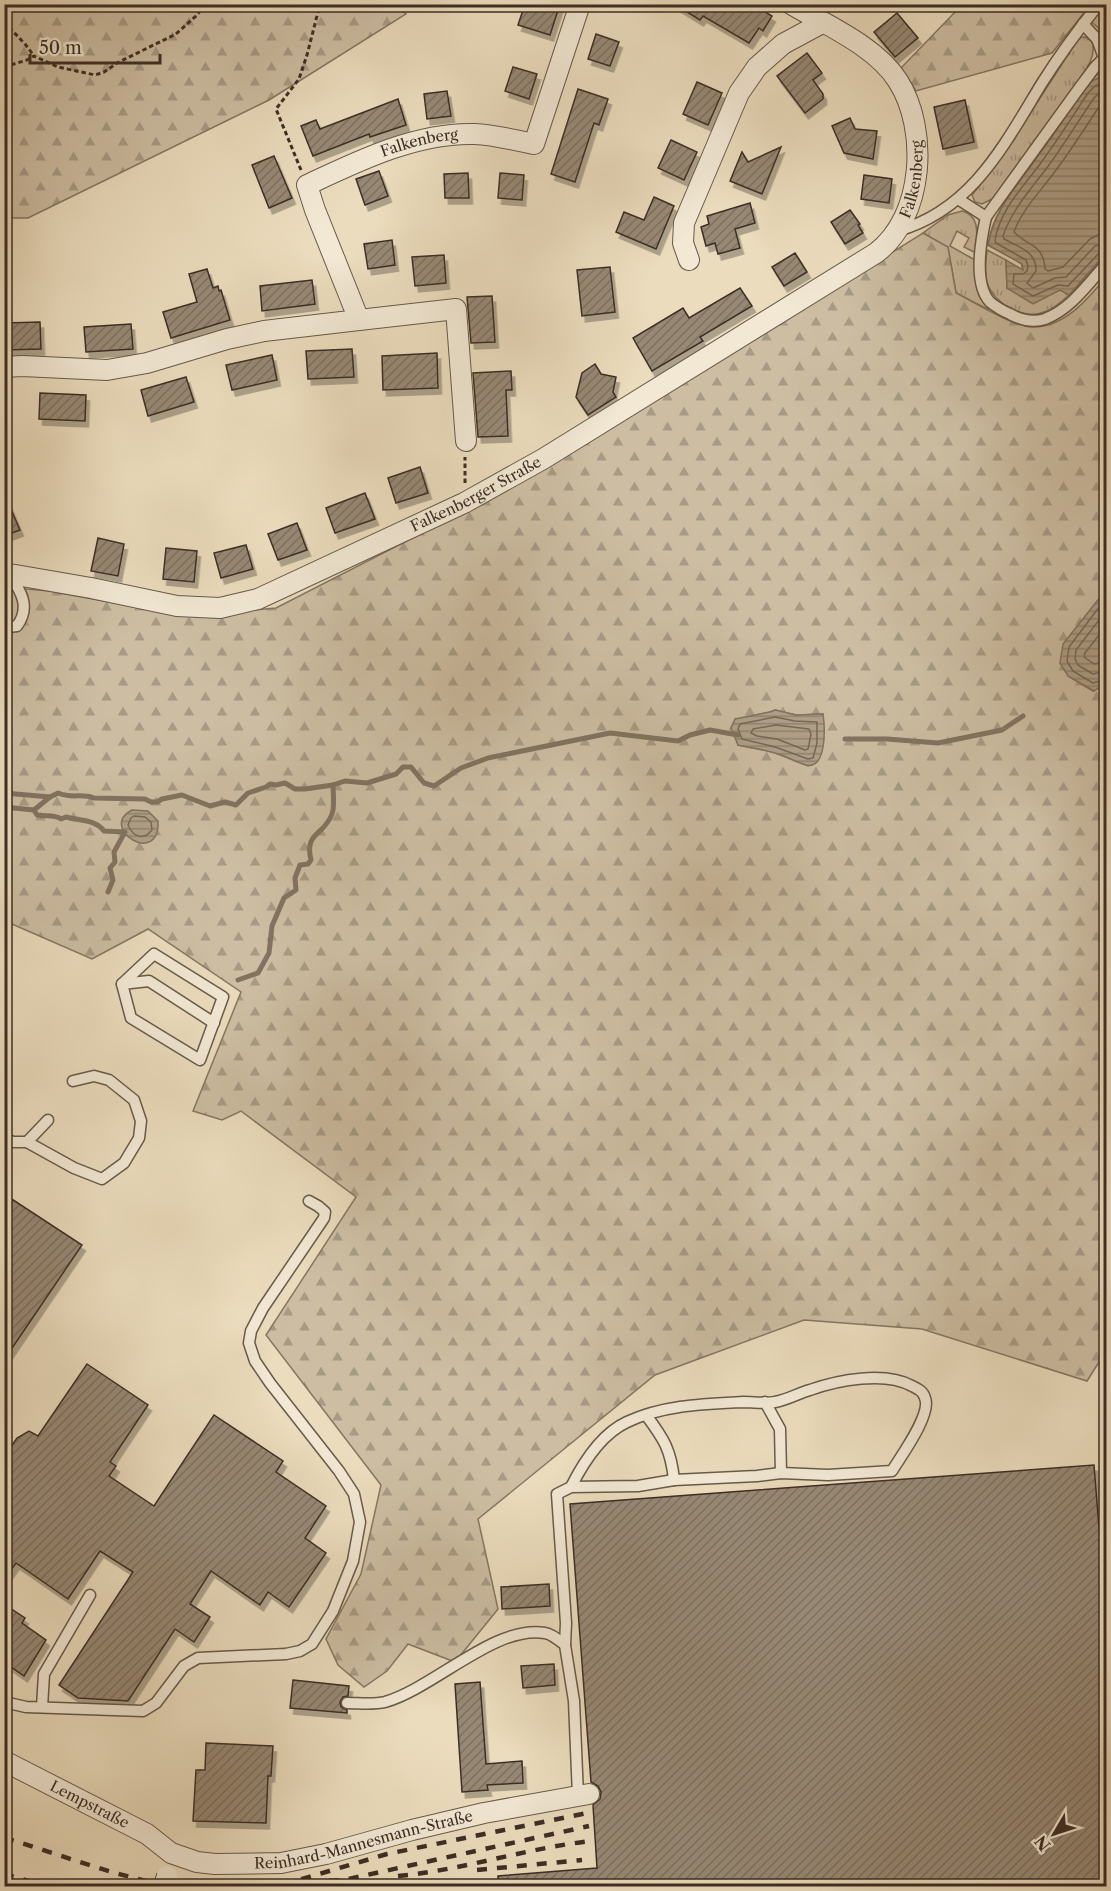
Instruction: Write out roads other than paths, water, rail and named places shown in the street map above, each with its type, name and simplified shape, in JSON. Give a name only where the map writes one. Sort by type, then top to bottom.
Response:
[{"type":"street","name":"Falkenberg","points":[[359,320],[307,185],[388,150],[451,135],[475,134],[534,144],[580,4]]},
{"type":"street","name":"Falkenberg","points":[[791,4],[855,41],[879,60],[898,80],[907,99],[916,135],[918,170],[912,199],[897,231]]},
{"type":"street","points":[[689,260],[683,243],[684,223],[739,93],[757,67],[783,45],[822,23]]},
{"type":"street","name":"Falkenberger Straße","points":[[6,573],[177,606],[220,608],[258,599],[464,503],[543,459],[859,264],[888,244],[897,231]]},
{"type":"street","points":[[4,367],[107,370],[147,363],[226,339],[264,331],[456,309],[466,441]]},
{"type":"street","name":"Lempstraße","points":[[4,1761],[147,1834],[171,1853]]},
{"type":"street","name":"Reinhard-Mannesmann-Straße","points":[[171,1853],[197,1862],[215,1864],[281,1863],[326,1854],[484,1813],[584,1795]]},
{"type":"street","points":[[165,1881],[171,1853]]},
{"type":"lane","points":[[897,231],[917,225],[935,215],[970,189],[997,155],[1061,53],[1099,4]]},
{"type":"lane","points":[[1083,24],[1097,39],[1105,59],[1095,67],[986,217],[980,280],[989,300],[1001,310],[1017,318],[1034,322],[1047,318],[1068,306],[1107,264]]},
{"type":"lane","points":[[958,199],[986,217]]},
{"type":"lane","points":[[4,626],[17,626],[23,618],[24,603],[19,588],[6,573]]},
{"type":"lane","points":[[154,954],[223,997],[200,1060],[131,1018],[122,984],[154,954]]},
{"type":"lane","points":[[122,984],[149,981],[214,1023]]},
{"type":"lane","points":[[4,1138],[13,1142],[27,1142],[74,1168],[102,1179],[124,1163],[139,1138],[141,1120],[134,1100],[110,1080],[94,1076],[73,1081]]},
{"type":"lane","points":[[27,1142],[48,1120]]},
{"type":"lane","points":[[4,1702],[26,1707],[143,1711],[156,1703],[184,1666],[198,1658],[286,1654],[300,1651],[312,1644],[333,1611],[353,1561],[360,1522],[354,1494],[255,1361],[249,1343],[251,1331],[263,1308],[324,1218],[325,1212],[309,1201]]},
{"type":"lane","points":[[571,1487],[580,1468],[615,1429],[658,1411],[703,1404],[775,1402],[813,1388],[874,1377],[906,1383],[921,1390],[925,1398],[927,1407],[922,1420],[892,1471],[828,1475],[781,1473],[674,1480],[638,1486],[571,1487],[557,1494],[566,1623],[565,1645],[574,1701],[584,1795]]},
{"type":"lane","points":[[765,1402],[780,1429],[781,1473]]},
{"type":"lane","points":[[646,1415],[665,1440],[673,1462],[674,1480]]},
{"type":"lane","points":[[42,1707],[44,1674],[90,1595]]},
{"type":"lane","points":[[348,1703],[383,1702],[404,1694],[438,1677],[488,1646],[521,1633],[547,1633],[565,1645]]},
{"type":"water","points":[[1106,76],[1106,253],[1069,295],[1060,290],[1033,304],[1007,288],[1006,260],[1023,270],[1022,264],[988,245],[991,232],[1001,208],[1084,90],[1092,81]]},
{"type":"water","points":[[1105,591],[1106,683],[1094,691],[1068,676],[1060,663],[1063,644]]},
{"type":"water","points":[[775,710],[796,715],[823,714],[823,746],[818,761],[813,765],[806,765],[770,752],[738,745],[731,728],[735,719]]},
{"type":"water","points":[[132,810],[148,811],[158,821],[156,835],[150,842],[141,843],[125,834],[122,826],[123,818]]},
{"type":"waterway","points":[[845,739],[887,739],[938,743],[1002,730],[1023,716]]},
{"type":"waterway","points":[[4,793],[50,797],[58,793],[94,798],[145,799],[151,802],[182,795],[210,806],[225,802],[236,805],[248,793],[270,784],[285,783],[295,789],[305,789],[345,781],[367,783],[396,774],[403,767],[411,767],[424,783],[434,786],[461,768],[488,758],[610,733],[678,741],[710,730],[738,735]]},
{"type":"waterway","points":[[238,980],[258,973],[269,953],[272,926],[284,898],[296,890],[295,878],[300,865],[308,864],[311,860],[312,839],[329,821],[332,814],[333,785]]},
{"type":"waterway","points":[[4,807],[34,810],[50,797]]},
{"type":"waterway","points":[[34,810],[37,815],[87,821],[96,824],[104,831],[125,832],[114,852],[115,862],[110,868],[113,880],[108,892]]},
{"type":"railway","points":[[262,1886],[285,1884],[387,1854],[587,1813]]},
{"type":"railway","points":[[309,1882],[344,1880],[589,1826]]},
{"type":"railway","points":[[4,1838],[109,1871],[173,1886]]},
{"type":"railway","points":[[398,1876],[447,1869],[592,1841]]},
{"type":"railway","points":[[477,1870],[582,1860]]},
{"type":"railway","points":[[4,1874],[46,1886]]}]
